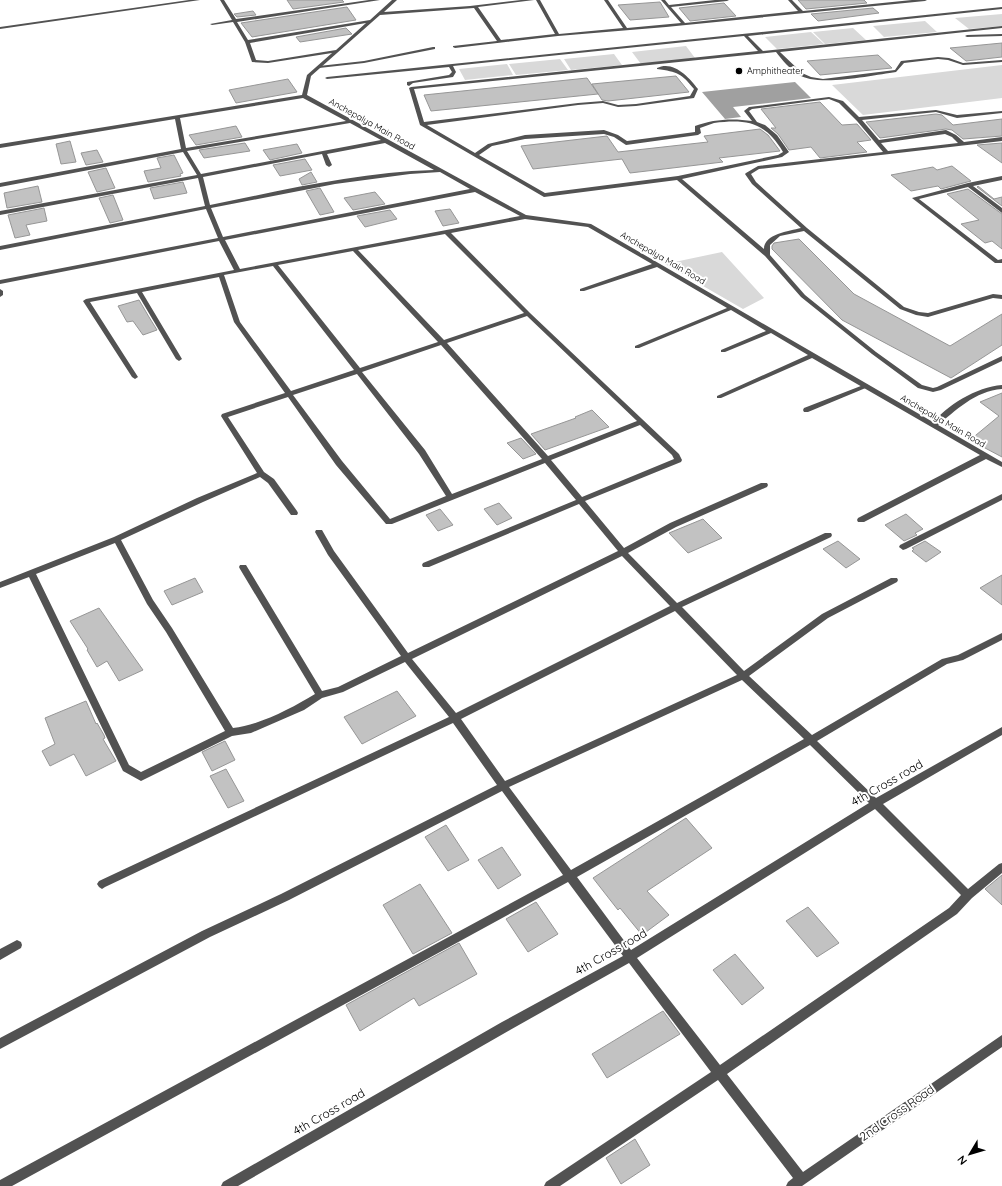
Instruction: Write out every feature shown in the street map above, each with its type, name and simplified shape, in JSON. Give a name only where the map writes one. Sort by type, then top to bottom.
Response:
[{"type":"street","points":[[0,28],[198,0]]},
{"type":"street","points":[[222,0],[247,42],[254,60],[262,62],[337,51]]},
{"type":"street","points":[[212,24],[378,0]]},
{"type":"street","points":[[381,0],[387,7]]},
{"type":"street","points":[[0,146],[304,96],[309,76],[395,0]]},
{"type":"street","points":[[379,14],[532,0]]},
{"type":"street","points":[[538,0],[558,35]]},
{"type":"street","points":[[606,0],[626,29]]},
{"type":"street","points":[[663,0],[684,24]]},
{"type":"street","points":[[668,6],[727,0]]},
{"type":"street","points":[[790,0],[802,13]]},
{"type":"street","points":[[455,47],[558,35],[802,13],[925,0]]},
{"type":"street","points":[[476,6],[500,42]]},
{"type":"street","points":[[327,78],[745,36],[1002,8]]},
{"type":"street","points":[[247,42],[370,22]]},
{"type":"street","points":[[888,153],[841,102],[829,98],[751,108],[746,111],[755,122],[770,130],[786,152],[780,156],[678,178],[544,195],[422,124],[411,88],[591,69],[778,52],[1002,27]]},
{"type":"street","points":[[936,34],[948,37],[1002,35]]},
{"type":"street","points":[[745,36],[762,53]]},
{"type":"street","points":[[319,67],[364,62],[433,48]]},
{"type":"street","points":[[778,52],[800,74],[823,80],[896,71],[903,62],[938,58],[949,59],[963,64],[1002,61]]},
{"type":"street","points":[[409,85],[409,83],[413,82],[451,76],[454,72],[450,65]]},
{"type":"street","points":[[422,124],[603,102],[618,106],[636,106],[692,97],[696,89],[684,74],[669,68],[610,72],[591,69]]},
{"type":"street","name":"Anchepalya Main Road","points":[[304,96],[525,217],[588,225],[1002,465]]},
{"type":"street","points":[[859,120],[936,111],[957,117],[1002,112]]},
{"type":"street","points":[[176,117],[184,150],[200,176],[208,207],[221,238],[238,271]]},
{"type":"street","points":[[475,155],[490,145],[525,136],[604,132],[616,136],[626,143],[698,133],[698,127],[709,121],[755,122]]},
{"type":"street","points":[[0,185],[184,150],[349,122]]},
{"type":"street","points":[[878,142],[946,132],[954,136],[963,144]]},
{"type":"street","points":[[1002,139],[758,168],[748,174],[754,183],[805,229],[902,308],[918,314],[928,315],[993,296],[1002,297]]},
{"type":"street","points":[[0,213],[386,141]]},
{"type":"street","points":[[324,153],[329,165]]},
{"type":"street","points":[[0,248],[335,182],[410,172],[439,170]]},
{"type":"street","points":[[678,178],[767,255],[803,296],[874,353],[920,387],[933,390],[940,389],[1002,358]]},
{"type":"street","points":[[1002,178],[915,198],[997,262],[1002,261]]},
{"type":"street","points":[[968,185],[1002,211]]},
{"type":"street","points":[[0,282],[475,190]]},
{"type":"street","points":[[135,377],[86,301],[220,274],[525,217]]},
{"type":"street","points":[[767,255],[767,244],[778,235],[805,229]]},
{"type":"street","points":[[426,565],[678,460],[676,454],[528,314],[447,232]]},
{"type":"street","points":[[354,249],[443,342],[547,460],[623,552],[743,676],[812,741],[968,894]]},
{"type":"street","points":[[274,264],[422,452],[450,496]]},
{"type":"street","points":[[582,290],[656,264]]},
{"type":"street","points":[[220,274],[237,322],[339,463],[388,522],[450,496],[547,460],[641,422]]},
{"type":"street","points":[[138,290],[179,359]]},
{"type":"street","points":[[637,347],[730,308]]},
{"type":"street","points":[[294,513],[271,481],[261,474],[224,416],[528,314]]},
{"type":"street","points":[[723,351],[771,331]]},
{"type":"street","points":[[719,397],[813,356]]},
{"type":"street","points":[[806,410],[866,386]]},
{"type":"street","points":[[934,425],[953,407],[965,400],[994,387],[1002,387]]},
{"type":"street","points":[[861,520],[985,456]]},
{"type":"street","points":[[0,585],[117,539],[200,500],[261,474]]},
{"type":"street","points":[[31,572],[126,768],[141,777],[231,732],[248,730],[295,710],[320,695],[340,690],[623,552],[673,525],[764,485]]},
{"type":"street","points":[[903,546],[1002,497]]},
{"type":"street","points":[[318,532],[331,553],[406,658],[455,718],[502,786],[719,1073],[796,1182]]},
{"type":"street","points":[[102,884],[455,718],[676,607],[828,535]]},
{"type":"street","points":[[117,539],[150,602],[169,630],[231,732]]},
{"type":"street","points":[[243,567],[320,695]]},
{"type":"street","points":[[0,1044],[206,934],[285,897],[502,786],[743,676],[825,616],[894,580]]},
{"type":"street","points":[[0,1186],[570,876],[812,741],[945,661],[960,658],[1002,636]]},
{"type":"street","name":"4th Cross road","points":[[227,1186],[506,1026],[630,957],[875,804],[1002,732]]},
{"type":"street","points":[[550,1186],[719,1073],[953,911],[968,894],[1002,866]]},
{"type":"street","points":[[0,956],[17,945]]},
{"type":"street","name":"2nd Cross Road","points":[[796,1182],[1002,1040]]},
{"type":"shaded area","points":[[1002,14],[1002,26],[969,29],[955,18]]},
{"type":"shaded area","points":[[925,21],[937,32],[884,37],[873,26]]},
{"type":"shaded area","points":[[853,28],[866,40],[825,44],[813,32]]},
{"type":"shaded area","points":[[811,32],[824,44],[777,49],[765,37]]},
{"type":"shaded area","points":[[686,46],[695,58],[641,64],[632,52]]},
{"type":"shaded area","points":[[614,54],[622,65],[571,70],[564,59]]},
{"type":"shaded area","points":[[560,59],[568,70],[516,75],[509,64]]},
{"type":"shaded area","points":[[507,64],[513,75],[465,80],[459,69]]},
{"type":"shaded area","points":[[1002,65],[1002,98],[863,115],[832,85]]},
{"type":"shaded area","points":[[795,82],[811,98],[733,107],[741,117],[725,119],[702,92]]},
{"type":"shaded area","points":[[722,252],[764,298],[743,309],[665,264]]},
{"type":"building","points":[[287,0],[342,0],[344,2],[293,9]]},
{"type":"building","points":[[798,0],[864,0],[867,3],[806,9]]},
{"type":"building","points":[[660,2],[669,17],[630,20],[618,5]]},
{"type":"building","points":[[724,3],[736,16],[690,21],[679,8]]},
{"type":"building","points":[[347,7],[356,20],[252,37],[241,23]]},
{"type":"building","points":[[873,8],[879,13],[818,21],[811,14]]},
{"type":"building","points":[[253,11],[256,15],[237,17],[234,14]]},
{"type":"building","points":[[346,28],[352,34],[300,42],[296,37]]},
{"type":"building","points":[[1002,43],[1002,57],[966,61],[950,48]]},
{"type":"building","points":[[878,55],[892,68],[820,75],[807,61]]},
{"type":"building","points":[[676,76],[689,92],[608,101],[602,100],[592,84]]},
{"type":"building","points":[[587,78],[598,94],[431,111],[424,95]]},
{"type":"building","points":[[288,79],[297,92],[236,103],[229,90]]},
{"type":"building","points":[[820,102],[842,125],[857,124],[871,140],[857,142],[867,152],[820,158],[811,147],[789,150],[778,134],[771,128],[776,128],[761,109]]},
{"type":"building","points":[[936,114],[942,115],[953,125],[1002,119],[1002,136],[963,139],[952,130],[946,129],[880,138],[866,122]]},
{"type":"building","points":[[236,126],[242,137],[196,145],[189,135]]},
{"type":"building","points":[[760,129],[768,135],[780,151],[719,158],[723,162],[630,173],[622,159],[533,169],[521,146],[607,136],[618,152],[708,142],[704,136]]},
{"type":"building","points":[[70,141],[76,162],[61,164],[56,144]]},
{"type":"building","points":[[245,143],[250,151],[204,158],[199,150]]},
{"type":"building","points":[[1002,143],[1002,163],[977,145]]},
{"type":"building","points":[[297,144],[302,153],[270,160],[263,150]]},
{"type":"building","points":[[97,150],[103,162],[86,165],[81,153]]},
{"type":"building","points":[[174,155],[183,173],[180,174],[181,176],[148,182],[144,171],[161,168],[157,158]]},
{"type":"building","points":[[305,159],[312,170],[280,176],[273,165]]},
{"type":"building","points":[[952,166],[971,181],[941,189],[938,186],[911,191],[891,175],[933,167],[937,170]]},
{"type":"building","points":[[106,168],[115,188],[97,192],[88,172]]},
{"type":"building","points":[[311,172],[317,182],[302,185],[299,179]]},
{"type":"building","points":[[183,182],[187,193],[154,199],[150,188]]},
{"type":"building","points":[[38,186],[42,202],[7,208],[4,193]]},
{"type":"building","points":[[978,186],[994,199],[1002,197],[1002,206],[977,187]]},
{"type":"building","points":[[320,188],[334,212],[320,215],[306,191]]},
{"type":"building","points":[[968,189],[1002,214],[1002,249],[992,241],[985,243],[961,224],[979,220],[947,194]]},
{"type":"building","points":[[375,192],[385,204],[353,210],[344,198]]},
{"type":"building","points":[[113,195],[123,220],[110,223],[99,198]]},
{"type":"building","points":[[44,208],[47,221],[26,225],[30,235],[15,238],[8,215]]},
{"type":"building","points":[[450,209],[459,223],[443,226],[435,211]]},
{"type":"building","points":[[390,210],[397,219],[365,227],[357,216]]},
{"type":"building","points":[[799,239],[854,294],[950,346],[1002,314],[1002,345],[951,378],[842,320],[772,249],[774,243]]},
{"type":"building","points":[[139,300],[157,330],[143,335],[133,321],[127,322],[118,306]]},
{"type":"building","points":[[1002,393],[1002,457],[970,440],[999,416],[980,402]]},
{"type":"building","points":[[592,410],[609,427],[545,450],[531,434],[576,418],[575,417]]},
{"type":"building","points":[[521,438],[536,454],[523,459],[507,443]]},
{"type":"building","points":[[499,503],[512,518],[497,525],[484,509]]},
{"type":"building","points":[[440,509],[453,525],[438,531],[426,515]]},
{"type":"building","points":[[906,514],[923,529],[915,533],[917,535],[904,541],[885,525]]},
{"type":"building","points":[[703,519],[722,538],[688,553],[669,533]]},
{"type":"building","points":[[838,541],[860,559],[846,568],[823,549]]},
{"type":"building","points":[[925,541],[941,552],[926,562],[912,551],[914,549],[912,548]]},
{"type":"building","points":[[1002,575],[1002,605],[980,588]]},
{"type":"building","points":[[195,578],[203,592],[172,605],[164,591]]},
{"type":"building","points":[[99,608],[143,670],[119,681],[107,661],[97,667],[87,650],[88,649],[70,621]]},
{"type":"building","points":[[397,691],[416,716],[362,744],[344,717]]},
{"type":"building","points":[[86,701],[96,724],[97,723],[104,735],[105,738],[103,739],[116,761],[86,776],[74,754],[50,766],[42,751],[55,744],[45,718]]},
{"type":"building","points":[[225,741],[235,760],[212,771],[202,752]]},
{"type":"building","points":[[226,769],[244,801],[228,808],[210,776]]},
{"type":"building","points":[[686,818],[712,848],[647,891],[669,915],[642,935],[620,908],[618,910],[593,878]]},
{"type":"building","points":[[446,825],[469,860],[448,871],[425,837]]},
{"type":"building","points":[[502,847],[521,875],[498,889],[478,860]]},
{"type":"building","points":[[1002,875],[1002,905],[985,889]]},
{"type":"building","points":[[420,884],[452,933],[413,954],[383,905]]},
{"type":"building","points":[[536,902],[558,934],[528,952],[506,919]]},
{"type":"building","points":[[808,907],[839,943],[817,957],[786,921]]},
{"type":"building","points":[[459,943],[477,974],[419,1006],[414,998],[360,1031],[346,1005]]},
{"type":"building","points":[[735,954],[764,988],[742,1005],[713,970]]},
{"type":"building","points":[[663,1011],[680,1034],[607,1078],[592,1054]]},
{"type":"building","points":[[635,1139],[650,1165],[621,1184],[606,1158]]},
{"type":"place","name":"Amphitheater","points":[[739,71]]}]
